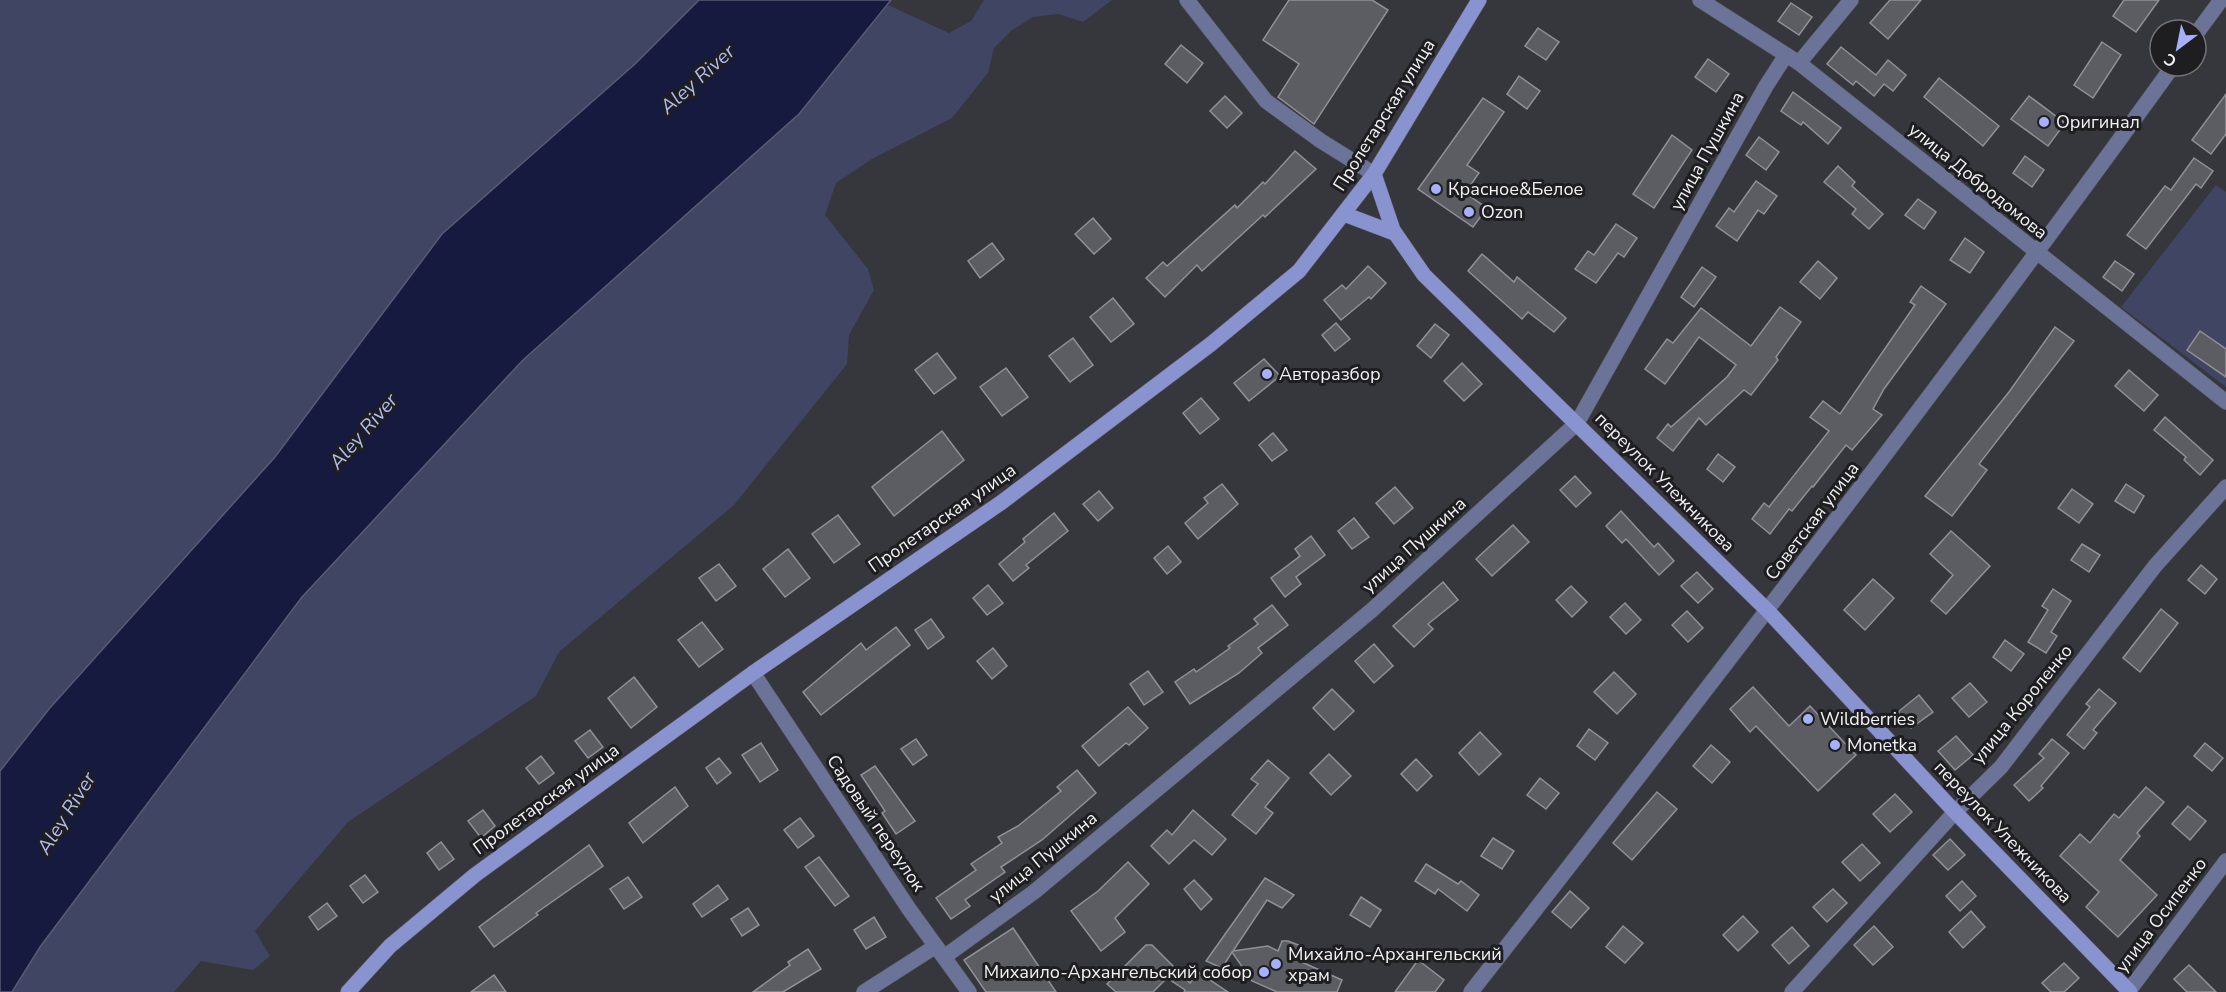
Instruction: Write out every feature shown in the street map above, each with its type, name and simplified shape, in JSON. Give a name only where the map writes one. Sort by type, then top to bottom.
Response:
[{"type":"street","points":[[1187,0],[1266,100],[1321,141],[1374,174]]},
{"type":"street","name":"Пролетарская улица","points":[[348,992],[390,946],[475,875],[753,673],[1002,502],[1211,344],[1299,271],[1374,174],[1479,0]]},
{"type":"street","name":"улица Добродомова","points":[[1700,0],[1792,59],[2226,402]]},
{"type":"street","name":"улица Пушкина","points":[[864,992],[940,951],[1034,892],[1372,610],[1577,423],[1766,86],[1851,0]]},
{"type":"street","points":[[2208,18],[2221,0]]},
{"type":"street","name":"Советская улица","points":[[1471,992],[1768,611],[2038,254],[2164,78]]},
{"type":"street","name":"переулок Улежникова","points":[[1374,174],[1395,233],[1424,275],[1768,611],[1955,812],[2129,992]]},
{"type":"street","points":[[1344,214],[1395,233]]},
{"type":"street","name":"улица Короленко","points":[[1792,992],[1955,812],[2001,767],[2155,566],[2226,487]]},
{"type":"street","name":"Садовый переулок","points":[[753,673],[969,992]]},
{"type":"street","name":"улица Осипенко","points":[[2129,992],[2226,861]]},
{"type":"shaded area","points":[[0,0],[699,0],[635,64],[442,234],[275,457],[49,709],[0,771]]},
{"type":"shaded area","points":[[984,0],[1112,0],[1083,22],[1058,14],[1033,17],[1011,31],[994,48],[988,73],[952,118],[872,159],[836,183],[825,215],[868,269],[874,290],[849,335],[847,364],[734,505],[559,652],[536,696],[348,822],[255,931],[270,956],[253,970],[201,961],[174,992],[12,992],[40,947],[302,597],[523,360],[799,114],[888,5],[949,33],[971,21]]},
{"type":"shaded area","points":[[2216,185],[2226,192],[2226,387],[2121,307]]},
{"type":"water","name":"Aley River","points":[[699,0],[891,0],[799,114],[523,360],[302,597],[40,947],[12,992],[0,992],[0,771],[49,709],[275,457],[442,234],[635,64]]},
{"type":"building","points":[[1289,0],[1372,0],[1388,10],[1314,124],[1278,97],[1299,64],[1263,40]]},
{"type":"building","points":[[1890,0],[1921,0],[1888,39],[1870,23]]},
{"type":"building","points":[[2124,0],[2159,0],[2136,32],[2113,16]]},
{"type":"building","points":[[1791,3],[1812,17],[1799,35],[1778,21]]},
{"type":"building","points":[[1538,28],[1559,42],[1546,60],[1525,46]]},
{"type":"building","points":[[2102,42],[2121,55],[2093,98],[2074,85]]},
{"type":"building","points":[[1181,45],[1203,63],[1187,83],[1165,64]]},
{"type":"building","points":[[1841,47],[1876,75],[1888,60],[1906,75],[1893,91],[1884,84],[1874,96],[1856,81],[1853,85],[1827,64]]},
{"type":"building","points":[[1708,59],[1729,74],[1716,92],[1695,77]]},
{"type":"building","points":[[1519,76],[1540,91],[1527,109],[1507,94]]},
{"type":"building","points":[[1939,78],[1999,126],[1983,146],[1924,97]]},
{"type":"building","points":[[1793,92],[1841,128],[1828,144],[1803,122],[1801,125],[1781,111]]},
{"type":"building","points":[[2226,94],[2226,134],[2211,154],[2192,140]]},
{"type":"building","points":[[1225,96],[1242,113],[1227,128],[1210,111]]},
{"type":"building","points":[[2029,96],[2065,123],[2048,146],[2011,119]]},
{"type":"building","points":[[1483,98],[1504,112],[1467,165],[1479,173],[1465,193],[1487,208],[1473,227],[1418,189]]},
{"type":"building","points":[[1672,135],[1692,150],[1654,208],[1633,194]]},
{"type":"building","points":[[1759,137],[1779,152],[1766,170],[1746,155]]},
{"type":"building","points":[[1295,151],[1316,169],[1202,271],[1197,265],[1165,297],[1146,278],[1163,262],[1167,266],[1235,205],[1237,208],[1263,182],[1265,184]]},
{"type":"building","points":[[2025,156],[2044,170],[2032,187],[2013,173]]},
{"type":"building","points":[[2194,158],[2213,171],[2201,188],[2196,184],[2146,249],[2127,235],[2165,186],[2171,190]]},
{"type":"building","points":[[1838,166],[1855,182],[1852,186],[1883,214],[1869,229],[1852,214],[1856,209],[1824,182]]},
{"type":"building","points":[[1756,181],[1777,196],[1764,214],[1758,210],[1737,241],[1716,226],[1729,208],[1734,212]]},
{"type":"building","points":[[1918,199],[1936,212],[1924,229],[1905,215]]},
{"type":"building","points":[[1093,218],[1111,239],[1094,254],[1075,234]]},
{"type":"building","points":[[1616,224],[1637,238],[1624,257],[1618,253],[1596,283],[1575,269],[1588,251],[1594,255]]},
{"type":"building","points":[[1965,238],[1984,252],[1970,273],[1950,260]]},
{"type":"building","points":[[992,243],[1004,259],[980,278],[968,261]]},
{"type":"building","points":[[1482,254],[1514,282],[1517,277],[1566,318],[1554,332],[1528,312],[1522,319],[1468,271]]},
{"type":"building","points":[[1818,261],[1837,278],[1820,299],[1800,282]]},
{"type":"building","points":[[2115,261],[2134,274],[2122,291],[2103,277]]},
{"type":"building","points":[[1368,266],[1386,283],[1371,299],[1369,297],[1341,320],[1324,300],[1342,285],[1346,289]]},
{"type":"building","points":[[1702,267],[1716,277],[1694,307],[1681,297]]},
{"type":"building","points":[[1921,286],[1946,304],[1884,389],[1873,409],[1882,415],[1852,450],[1846,445],[1813,487],[1792,511],[1789,509],[1770,534],[1752,519],[1764,503],[1769,507],[1829,431],[1810,417],[1823,401],[1840,414],[1915,305],[1910,302]]},
{"type":"building","points":[[1113,298],[1134,324],[1111,342],[1090,317]]},
{"type":"building","points":[[1780,307],[1801,322],[1776,357],[1778,360],[1751,395],[1744,390],[1706,425],[1699,418],[1673,451],[1657,438],[1668,424],[1671,427],[1727,377],[1736,365],[1699,337],[1665,384],[1645,369],[1667,339],[1673,343],[1701,308],[1751,346]]},
{"type":"building","points":[[1336,323],[1350,339],[1335,351],[1322,335]]},
{"type":"building","points":[[1435,324],[1449,335],[1431,358],[1417,346]]},
{"type":"building","points":[[2055,327],[2074,341],[1979,464],[1987,470],[1952,516],[1925,496],[2009,392]]},
{"type":"building","points":[[2200,331],[2226,349],[2226,377],[2187,350]]},
{"type":"building","points":[[1073,338],[1093,365],[1070,382],[1049,356]]},
{"type":"building","points":[[937,353],[956,378],[934,394],[915,370]]},
{"type":"building","points":[[1264,359],[1280,376],[1249,401],[1234,383]]},
{"type":"building","points":[[1462,363],[1482,384],[1464,401],[1444,381]]},
{"type":"building","points":[[1006,368],[1028,397],[1002,416],[980,387]]},
{"type":"building","points":[[2129,370],[2158,395],[2144,411],[2115,386]]},
{"type":"building","points":[[1201,398],[1219,419],[1200,434],[1183,413]]},
{"type":"building","points":[[2165,417],[2213,460],[2200,475],[2184,460],[2186,457],[2154,430]]},
{"type":"building","points":[[942,431],[964,460],[894,516],[872,487]]},
{"type":"building","points":[[1273,433],[1287,450],[1272,461],[1259,445]]},
{"type":"building","points":[[1718,454],[1735,467],[1723,482],[1707,469]]},
{"type":"building","points":[[1575,476],[1591,493],[1576,507],[1560,490]]},
{"type":"building","points":[[1222,484],[1238,504],[1198,539],[1185,523],[1208,503],[1204,498]]},
{"type":"building","points":[[2126,484],[2144,496],[2134,513],[2115,501]]},
{"type":"building","points":[[1395,487],[1413,508],[1394,524],[1376,503]]},
{"type":"building","points":[[2072,489],[2093,504],[2079,523],[2058,508]]},
{"type":"building","points":[[1099,491],[1113,508],[1098,521],[1083,504]]},
{"type":"building","points":[[1621,511],[1654,547],[1658,543],[1674,561],[1659,575],[1626,539],[1622,543],[1606,526]]},
{"type":"building","points":[[1054,513],[1068,531],[1026,565],[1029,568],[1013,581],[999,564],[1025,542],[1023,539]]},
{"type":"building","points":[[838,515],[860,544],[834,563],[812,534]]},
{"type":"building","points":[[1354,518],[1369,537],[1352,549],[1338,531]]},
{"type":"building","points":[[1513,525],[1529,542],[1492,576],[1476,559]]},
{"type":"building","points":[[1951,531],[1990,566],[1946,614],[1931,601],[1953,575],[1930,554]]},
{"type":"building","points":[[1311,536],[1325,555],[1296,577],[1301,584],[1285,597],[1271,578],[1300,556],[1295,549]]},
{"type":"building","points":[[2082,544],[2100,555],[2089,572],[2071,560]]},
{"type":"building","points":[[1168,546],[1181,562],[1167,574],[1154,558]]},
{"type":"building","points":[[788,549],[810,578],[785,597],[763,569]]},
{"type":"building","points":[[719,564],[736,586],[716,601],[699,578]]},
{"type":"building","points":[[2201,565],[2217,579],[2205,594],[2188,580]]},
{"type":"building","points":[[1697,572],[1713,589],[1698,603],[1681,586]]},
{"type":"building","points":[[1873,579],[1894,598],[1865,630],[1844,610]]},
{"type":"building","points":[[1443,582],[1458,600],[1428,624],[1433,629],[1414,647],[1393,626]]},
{"type":"building","points":[[988,585],[1003,603],[987,615],[973,598]]},
{"type":"building","points":[[1571,586],[1587,602],[1572,617],[1556,600]]},
{"type":"building","points":[[2053,589],[2071,601],[2051,632],[2057,636],[2046,653],[2028,642],[2048,610],[2042,606]]},
{"type":"building","points":[[1625,603],[1641,620],[1626,634],[1610,617]]},
{"type":"building","points":[[1272,605],[1288,625],[1258,648],[1262,653],[1239,673],[1190,704],[1175,682],[1194,669],[1196,672],[1230,648],[1228,646],[1258,624],[1254,619]]},
{"type":"building","points":[[2161,609],[2178,623],[2140,672],[2123,658]]},
{"type":"building","points":[[1687,611],[1703,628],[1688,642],[1672,625]]},
{"type":"building","points":[[931,619],[944,637],[928,649],[915,630]]},
{"type":"building","points":[[702,622],[723,649],[699,667],[678,640]]},
{"type":"building","points":[[896,627],[910,645],[821,715],[803,692],[861,643],[866,650]]},
{"type":"building","points":[[2005,640],[2024,654],[2011,671],[1993,657]]},
{"type":"building","points":[[1374,644],[1393,666],[1374,683],[1355,661]]},
{"type":"building","points":[[993,648],[1007,666],[992,679],[977,661]]},
{"type":"building","points":[[1148,671],[1163,692],[1144,705],[1130,684]]},
{"type":"building","points":[[1614,672],[1636,694],[1617,714],[1594,692]]},
{"type":"building","points":[[634,677],[657,707],[631,728],[608,698]]},
{"type":"building","points":[[1970,683],[1987,702],[1969,717],[1952,698]]},
{"type":"building","points":[[1753,687],[1789,726],[1810,706],[1856,755],[1818,791],[1756,726],[1750,732],[1730,709]]},
{"type":"building","points":[[1332,689],[1354,711],[1334,730],[1313,708]]},
{"type":"building","points":[[2099,689],[2116,703],[2093,730],[2097,733],[2084,749],[2067,735],[2090,707],[2086,704]]},
{"type":"building","points":[[1919,695],[1933,712],[1911,728],[1898,712]]},
{"type":"building","points":[[1128,707],[1148,728],[1099,766],[1082,746]]},
{"type":"building","points":[[1589,729],[1608,743],[1595,760],[1577,746]]},
{"type":"building","points":[[590,730],[603,747],[588,758],[575,741]]},
{"type":"building","points":[[1480,732],[1501,754],[1479,775],[1459,753]]},
{"type":"building","points":[[1956,736],[1973,755],[1955,770],[1938,751]]},
{"type":"building","points":[[916,739],[927,755],[913,765],[901,749]]},
{"type":"building","points":[[2052,739],[2069,753],[2041,786],[2043,788],[2029,801],[2014,785],[2044,758],[2039,754]]},
{"type":"building","points":[[761,743],[778,770],[760,782],[742,755]]},
{"type":"building","points":[[2205,743],[2223,758],[2212,771],[2194,756]]},
{"type":"building","points":[[1711,745],[1730,762],[1712,783],[1693,766]]},
{"type":"building","points":[[1329,754],[1351,776],[1331,795],[1310,773]]},
{"type":"building","points":[[541,756],[554,773],[539,784],[526,768]]},
{"type":"building","points":[[719,758],[731,773],[717,784],[706,768]]},
{"type":"building","points":[[1416,759],[1432,776],[1417,791],[1401,774]]},
{"type":"building","points":[[1268,760],[1289,778],[1265,807],[1273,813],[1256,834],[1232,815],[1258,784],[1251,779]]},
{"type":"building","points":[[875,766],[915,821],[896,834],[882,813],[885,811],[861,775]]},
{"type":"building","points":[[1077,770],[1096,793],[1042,840],[1001,867],[1005,872],[965,900],[970,906],[951,919],[936,898],[976,870],[971,864],[1002,843],[998,837],[1018,826],[1061,791],[1057,787]]},
{"type":"building","points":[[1540,778],[1559,793],[1546,809],[1527,795]]},
{"type":"building","points":[[675,787],[688,806],[643,843],[629,823]]},
{"type":"building","points":[[2146,787],[2164,802],[2137,833],[2140,836],[2120,860],[2157,895],[2118,937],[2086,907],[2099,892],[2060,856],[2080,834],[2090,843],[2114,814],[2119,818]]},
{"type":"building","points":[[1657,792],[1677,809],[1632,860],[1613,843]]},
{"type":"building","points":[[1895,794],[1912,812],[1890,832],[1873,814]]},
{"type":"building","points":[[2188,806],[2206,821],[2190,840],[2172,824]]},
{"type":"building","points":[[483,810],[495,826],[481,838],[468,821]]},
{"type":"building","points":[[1193,810],[1226,839],[1212,855],[1194,840],[1169,864],[1151,846],[1167,830],[1172,835]]},
{"type":"building","points":[[800,818],[814,836],[798,848],[784,830]]},
{"type":"building","points":[[1493,838],[1514,851],[1502,869],[1481,856]]},
{"type":"building","points":[[1950,839],[1965,855],[1948,870],[1933,855]]},
{"type":"building","points":[[441,842],[454,859],[439,870],[427,853]]},
{"type":"building","points":[[1862,844],[1880,863],[1860,881],[1842,862]]},
{"type":"building","points":[[589,845],[603,866],[536,913],[538,915],[494,947],[479,927]]},
{"type":"building","points":[[819,857],[849,896],[835,906],[805,867]]},
{"type":"building","points":[[1128,862],[1149,884],[1115,918],[1125,932],[1101,951],[1071,911],[1098,891]]},
{"type":"building","points":[[1426,864],[1458,884],[1461,881],[1479,895],[1467,911],[1438,889],[1435,894],[1415,881]]},
{"type":"building","points":[[365,875],[378,892],[363,903],[350,886]]},
{"type":"building","points":[[628,877],[642,897],[624,909],[610,889]]},
{"type":"building","points":[[1265,878],[1294,895],[1282,908],[1267,900],[1233,951],[1268,946],[1278,951],[1282,941],[1301,946],[1295,959],[1342,980],[1337,992],[1277,992],[1252,981],[1232,952],[1222,968],[1206,961]]},
{"type":"building","points":[[1194,880],[1212,899],[1201,910],[1184,889]]},
{"type":"building","points":[[1962,881],[1976,896],[1960,911],[1946,896]]},
{"type":"building","points":[[718,885],[728,899],[702,917],[693,904]]},
{"type":"building","points":[[1833,889],[1847,903],[1827,922],[1813,907]]},
{"type":"building","points":[[1570,891],[1589,908],[1571,928],[1552,912]]},
{"type":"building","points":[[1361,897],[1381,910],[1370,927],[1350,915]]},
{"type":"building","points":[[327,903],[337,916],[318,930],[309,917]]},
{"type":"building","points":[[748,908],[759,925],[742,936],[731,919]]},
{"type":"building","points":[[1971,911],[1985,927],[1963,948],[1949,932]]},
{"type":"building","points":[[1743,916],[1758,932],[1738,951],[1723,935]]},
{"type":"building","points":[[874,917],[886,937],[866,949],[854,930]]},
{"type":"building","points":[[1623,926],[1643,943],[1625,963],[1606,947]]},
{"type":"building","points":[[1874,926],[1893,947],[1873,965],[1854,945]]},
{"type":"building","points":[[1792,927],[1809,946],[1789,964],[1772,945]]},
{"type":"building","points":[[1013,928],[1056,992],[986,992],[964,960]]},
{"type":"building","points":[[1146,945],[1152,945],[1190,983],[1198,972],[1228,992],[1184,992],[1185,990],[1167,978],[1153,992],[1116,992],[1107,984]]},
{"type":"building","points":[[808,949],[821,969],[783,992],[753,992],[790,965],[788,962]]},
{"type":"building","points":[[1418,960],[1444,980],[1435,992],[1395,992]]},
{"type":"building","points":[[2064,963],[2079,978],[2064,992],[2051,992],[2042,983]]},
{"type":"building","points":[[2189,965],[2216,992],[2187,992],[2174,979]]},
{"type":"building","points":[[494,975],[506,992],[471,992]]},
{"type":"place","name":"Оригинал","points":[[2044,122]]},
{"type":"place","name":"Красное&Белое","points":[[1436,189]]},
{"type":"place","name":"Ozon","points":[[1469,212]]},
{"type":"place","name":"Авторазбор","points":[[1267,374]]},
{"type":"place","name":"Wildberries","points":[[1808,719]]},
{"type":"place","name":"Monetka","points":[[1835,745]]},
{"type":"place","name":"Михайло-Архангельский храм","points":[[1276,964]]},
{"type":"place","name":"Михаило-Архангельский собор","points":[[1264,972]]}]
